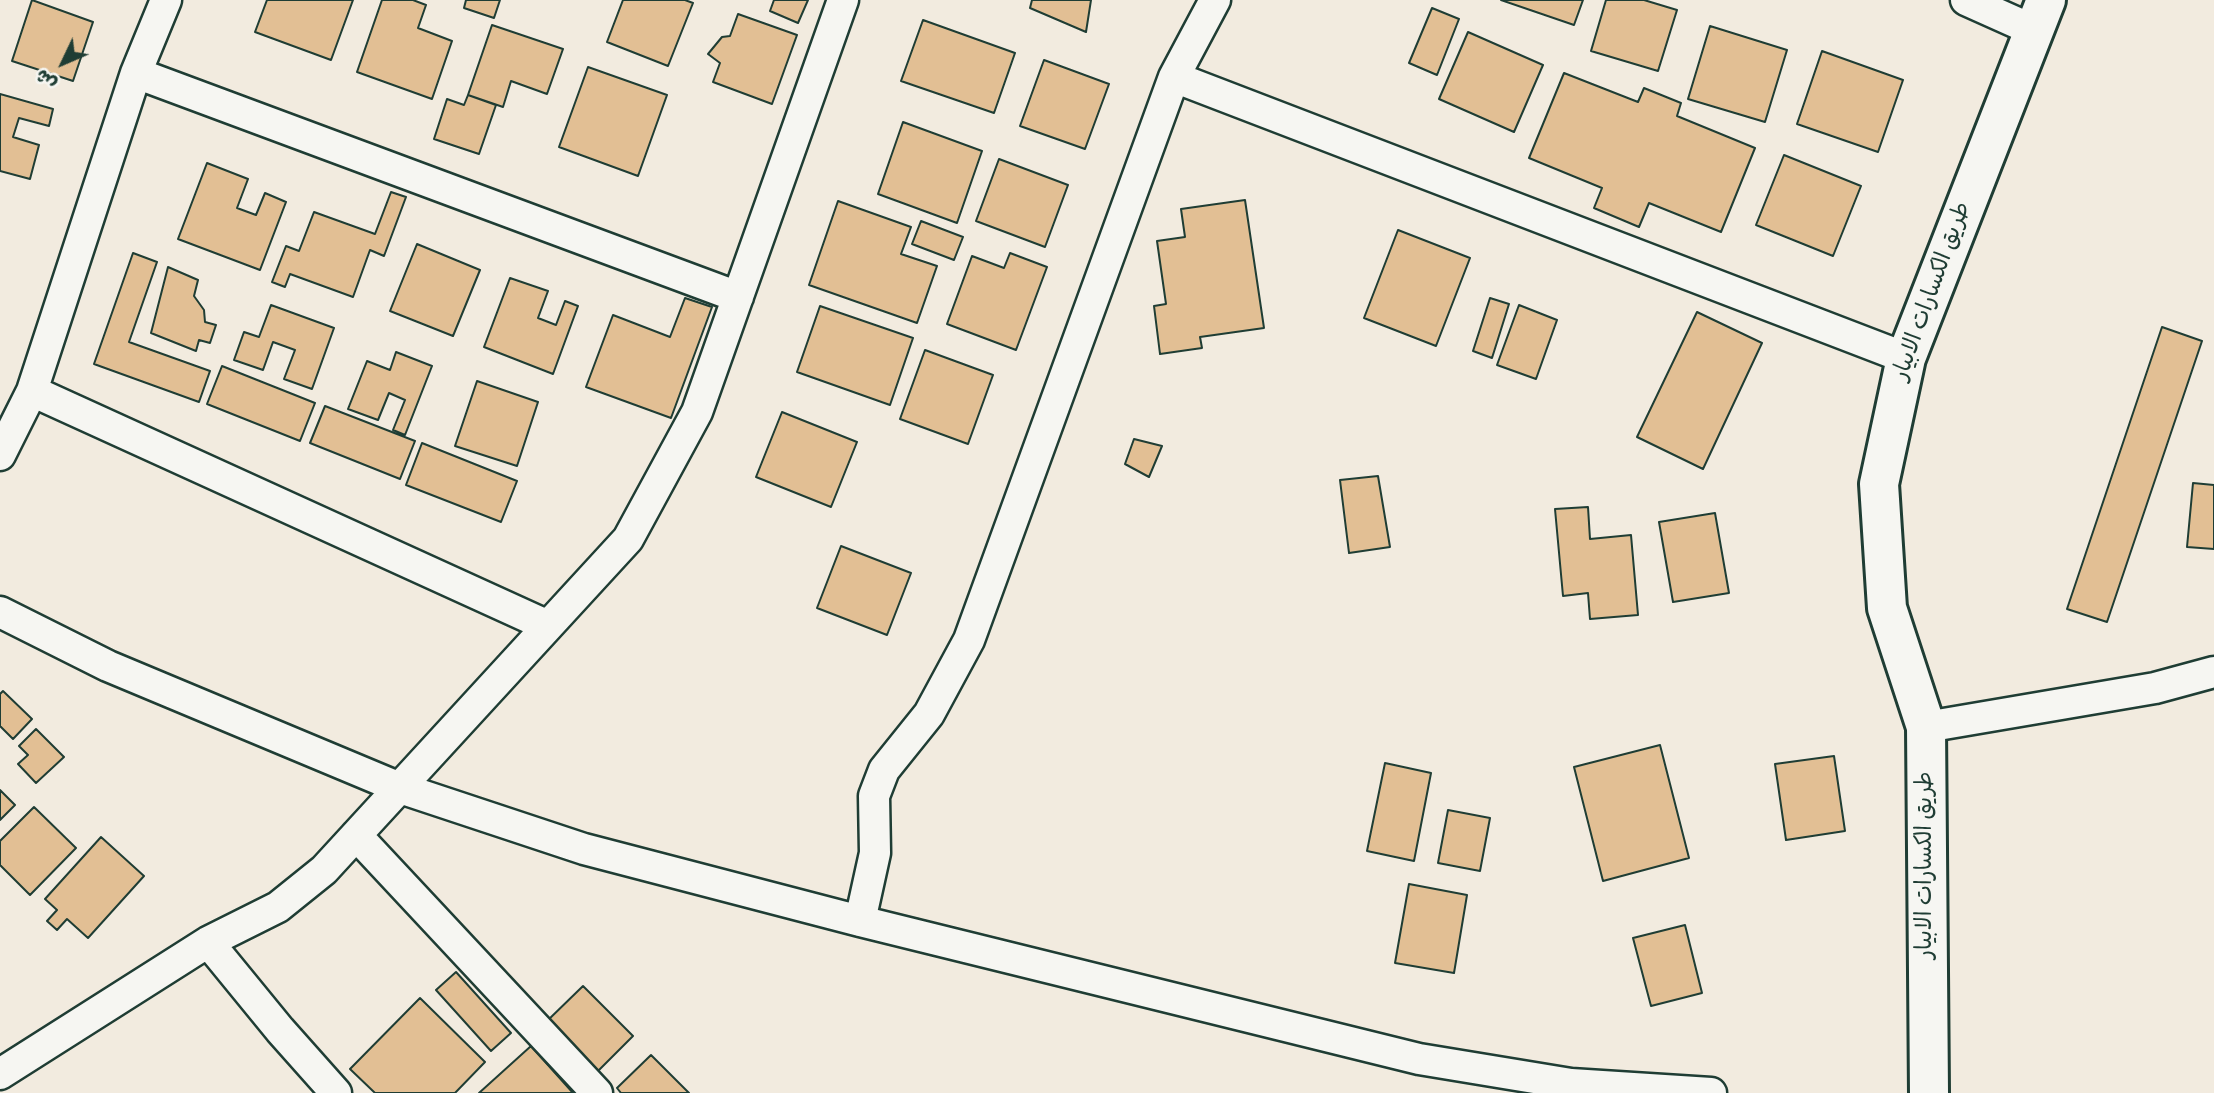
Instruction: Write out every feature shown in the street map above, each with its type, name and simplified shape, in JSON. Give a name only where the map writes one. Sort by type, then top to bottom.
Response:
[{"type":"street","points":[[0,455],[32,391],[136,73],[166,0]]},
{"type":"street","points":[[0,1074],[208,942],[278,906],[324,870],[628,538],[697,412],[843,0]]},
{"type":"street","points":[[860,921],[874,853],[874,796],[884,770],[929,714],[969,640],[1174,77],[1215,0]]},
{"type":"street","points":[[1966,0],[2040,15]]},
{"type":"street","name":"طريق الكسارات الابيار","points":[[1929,1093],[1926,727],[1887,608],[1879,484],[1906,358],[2040,15]]},
{"type":"street","points":[[136,73],[738,297]]},
{"type":"street","points":[[1174,77],[1906,358]]},
{"type":"street","points":[[32,391],[548,626]]},
{"type":"street","points":[[0,612],[108,666],[400,788],[583,849],[860,921],[1419,1059],[1570,1084],[1711,1093]]},
{"type":"street","points":[[1926,727],[2155,688],[2214,671]]},
{"type":"street","points":[[356,835],[597,1093]]},
{"type":"street","points":[[208,942],[336,1093]]},
{"type":"building","points":[[32,0],[93,22],[73,81],[12,61]]},
{"type":"building","points":[[267,0],[353,0],[331,60],[255,32]]},
{"type":"building","points":[[382,0],[413,0],[426,5],[418,28],[452,41],[432,99],[357,72]]},
{"type":"building","points":[[466,0],[500,0],[494,18],[464,8]]},
{"type":"building","points":[[623,0],[685,0],[693,3],[668,66],[607,42]]},
{"type":"building","points":[[774,0],[808,0],[798,23],[770,11]]},
{"type":"building","points":[[1032,0],[1091,0],[1086,32],[1030,8]]},
{"type":"building","points":[[1501,0],[1583,0],[1574,25]]},
{"type":"building","points":[[1606,0],[1644,0],[1677,10],[1658,71],[1591,51]]},
{"type":"building","points":[[1432,8],[1459,19],[1437,75],[1409,63]]},
{"type":"building","points":[[738,14],[797,35],[772,104],[713,82],[720,63],[708,54],[722,37],[730,36]]},
{"type":"building","points":[[923,20],[1015,53],[994,113],[901,81]]},
{"type":"building","points":[[492,25],[563,49],[547,94],[511,81],[503,107],[468,95]]},
{"type":"building","points":[[1710,26],[1787,50],[1765,122],[1688,99]]},
{"type":"building","points":[[1468,32],[1543,65],[1514,132],[1439,99]]},
{"type":"building","points":[[1822,51],[1903,80],[1878,152],[1797,124]]},
{"type":"building","points":[[1044,60],[1109,84],[1085,149],[1020,126]]},
{"type":"building","points":[[588,67],[667,95],[638,176],[559,147]]},
{"type":"building","points":[[1564,73],[1638,102],[1644,88],[1681,103],[1677,116],[1755,148],[1721,232],[1649,203],[1639,227],[1594,208],[1602,188],[1529,158]]},
{"type":"building","points":[[0,94],[53,109],[49,126],[19,118],[13,137],[39,145],[30,179],[0,171]]},
{"type":"building","points":[[468,95],[496,105],[479,154],[434,139],[447,99],[464,105]]},
{"type":"building","points":[[903,122],[982,151],[957,223],[878,194]]},
{"type":"building","points":[[1784,155],[1861,186],[1833,256],[1756,225]]},
{"type":"building","points":[[999,159],[1068,185],[1045,247],[976,221]]},
{"type":"building","points":[[207,163],[248,179],[237,208],[256,215],[265,193],[286,202],[260,270],[178,239]]},
{"type":"building","points":[[391,192],[406,197],[384,256],[370,250],[353,297],[290,274],[285,287],[272,282],[286,246],[299,251],[314,212],[375,234]]},
{"type":"building","points":[[1245,200],[1264,328],[1200,337],[1202,348],[1160,354],[1154,306],[1166,304],[1157,241],[1185,237],[1181,209]]},
{"type":"building","points":[[838,201],[911,227],[901,254],[937,266],[917,323],[809,285]]},
{"type":"building","points":[[921,221],[963,237],[954,260],[912,244]]},
{"type":"building","points":[[1398,230],[1470,258],[1436,346],[1364,318]]},
{"type":"building","points":[[417,244],[480,270],[453,336],[390,311]]},
{"type":"building","points":[[133,253],[157,262],[129,342],[210,371],[199,402],[94,364]]},
{"type":"building","points":[[1010,253],[1047,267],[1016,350],[947,324],[972,256],[1004,268]]},
{"type":"building","points":[[168,267],[198,280],[194,296],[204,310],[205,322],[216,325],[210,343],[199,340],[196,351],[151,333]]},
{"type":"building","points":[[510,278],[548,291],[538,318],[556,325],[565,301],[578,306],[553,374],[484,347]]},
{"type":"building","points":[[685,298],[712,307],[671,418],[586,387],[613,315],[670,337]]},
{"type":"building","points":[[1490,298],[1509,304],[1492,358],[1473,351]]},
{"type":"building","points":[[271,305],[334,328],[312,389],[284,379],[295,350],[273,342],[263,370],[234,360],[244,332],[259,337]]},
{"type":"building","points":[[1519,305],[1557,320],[1536,379],[1497,365]]},
{"type":"building","points":[[820,306],[913,338],[890,405],[797,372]]},
{"type":"building","points":[[1697,312],[1762,343],[1703,469],[1637,437]]},
{"type":"building","points":[[2162,327],[2202,341],[2107,622],[2067,609]]},
{"type":"building","points":[[925,350],[993,375],[968,444],[900,419]]},
{"type":"building","points":[[396,352],[432,366],[405,435],[393,430],[405,400],[389,393],[378,420],[348,409],[367,361],[390,370]]},
{"type":"building","points":[[222,366],[315,403],[300,441],[207,404]]},
{"type":"building","points":[[477,381],[538,402],[517,466],[455,446]]},
{"type":"building","points":[[325,406],[415,441],[400,479],[310,443]]},
{"type":"building","points":[[782,412],[857,442],[831,507],[756,477]]},
{"type":"building","points":[[1134,439],[1162,446],[1149,477],[1125,464]]},
{"type":"building","points":[[422,443],[517,481],[501,522],[406,485]]},
{"type":"building","points":[[1378,476],[1390,547],[1349,553],[1340,480]]},
{"type":"building","points":[[2193,483],[2214,485],[2214,549],[2187,547]]},
{"type":"building","points":[[1588,507],[1590,539],[1631,535],[1638,615],[1590,619],[1588,593],[1563,596],[1555,509]]},
{"type":"building","points":[[1715,513],[1729,593],[1673,602],[1659,522]]},
{"type":"building","points":[[841,546],[911,573],[887,635],[817,608]]},
{"type":"building","points":[[3,691],[32,719],[13,739],[0,726],[0,694]]},
{"type":"building","points":[[36,729],[64,757],[36,783],[18,764],[28,755],[19,746]]},
{"type":"building","points":[[1660,745],[1689,858],[1603,881],[1574,767]]},
{"type":"building","points":[[1834,756],[1845,831],[1786,840],[1775,764]]},
{"type":"building","points":[[1385,763],[1431,773],[1414,861],[1367,851]]},
{"type":"building","points":[[0,790],[15,805],[0,820]]},
{"type":"building","points":[[34,807],[76,848],[30,895],[0,865],[0,841]]},
{"type":"building","points":[[1448,810],[1490,818],[1480,871],[1438,863]]},
{"type":"building","points":[[101,837],[144,876],[88,938],[67,919],[57,930],[47,921],[57,910],[45,899]]},
{"type":"building","points":[[1409,884],[1467,895],[1454,973],[1395,963]]},
{"type":"building","points":[[1685,925],[1702,993],[1651,1006],[1633,938]]},
{"type":"building","points":[[456,972],[511,1033],[491,1051],[436,990]]},
{"type":"building","points":[[583,986],[633,1036],[598,1071],[567,1039],[545,1023]]},
{"type":"building","points":[[420,998],[485,1062],[455,1093],[375,1093],[350,1069]]},
{"type":"building","points":[[531,1046],[573,1093],[479,1093]]},
{"type":"building","points":[[651,1055],[689,1093],[621,1093],[617,1088]]}]
